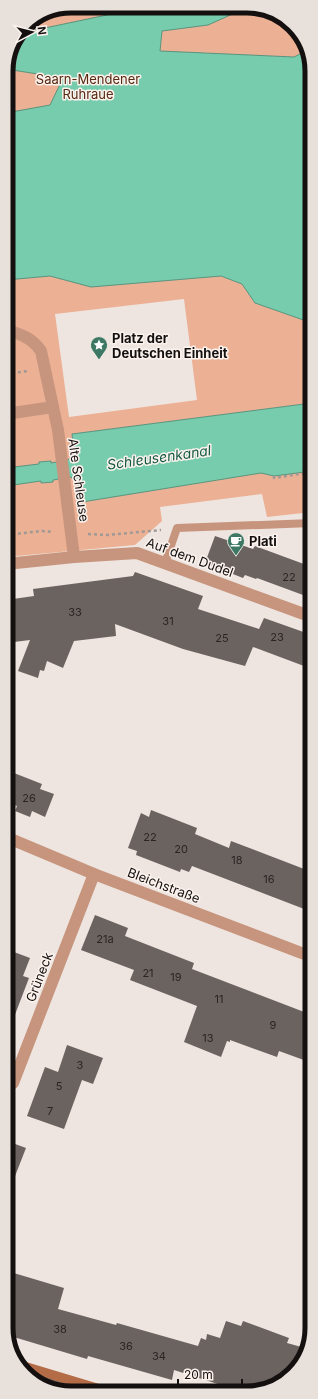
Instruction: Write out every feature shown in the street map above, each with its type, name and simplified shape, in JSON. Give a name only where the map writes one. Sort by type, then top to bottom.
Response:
[{"type":"main road","points":[[31,1370],[85,1386]]},
{"type":"street","name":"Alte Schleuse","points":[[13,332],[22,334],[38,347],[45,368],[62,457],[74,557]]},
{"type":"street","points":[[13,413],[53,407]]},
{"type":"street","name":"Auf dem Dudel","points":[[13,563],[74,557],[137,553],[305,613]]},
{"type":"street","name":"Bleichstraße","points":[[13,840],[94,874],[305,954]]},
{"type":"street","name":"Grüneck","points":[[13,1083],[94,874]]},
{"type":"lane","points":[[165,563],[177,528],[305,523]]},
{"type":"path","points":[[13,373],[45,368]]},
{"type":"path","points":[[274,476],[274,478],[305,473]]},
{"type":"path","points":[[13,534],[42,531],[107,535],[177,528]]},
{"type":"green space","name":"Saarn-Mendener Ruhraue","points":[[71,13],[258,14],[276,21],[291,33],[299,46],[305,65],[13,169],[14,60],[17,49],[30,30],[49,17]]},
{"type":"green space","points":[[50,276],[91,287],[221,276],[242,284],[255,303],[305,321],[305,404],[72,434],[74,453],[68,460],[51,463],[51,461],[39,462],[40,464],[13,467],[13,279]],"holes":[[[184,299],[197,400],[69,417],[55,314]]]},
{"type":"green space","points":[[305,472],[305,513],[267,517],[262,494],[160,507],[162,521],[135,545],[13,556],[13,485],[41,481],[41,483],[71,477],[80,487],[82,502],[261,473],[274,476]]},
{"type":"water","points":[[116,13],[235,13],[208,25],[162,31],[160,51],[294,57],[302,53],[305,64],[305,321],[255,303],[242,284],[221,276],[91,287],[50,276],[13,279],[13,112],[50,105],[63,78],[13,70],[17,49],[29,31]]},
{"type":"water","name":"Schleusenkanal","points":[[305,404],[305,472],[274,476],[261,473],[82,502],[80,487],[71,477],[53,480],[53,482],[41,483],[41,481],[13,485],[13,467],[39,464],[39,462],[51,461],[51,463],[68,460],[74,453],[72,434]]},
{"type":"building","points":[[215,536],[253,549],[255,546],[305,564],[305,590],[303,595],[257,578],[256,579],[245,575],[243,578],[205,563]]},
{"type":"building","points":[[135,572],[203,596],[198,609],[259,629],[264,618],[305,633],[305,666],[253,647],[245,666],[183,649],[115,624],[116,636],[74,641],[63,668],[47,661],[44,671],[40,670],[38,678],[18,671],[30,640],[13,642],[13,599],[34,596],[33,589],[133,576]]},
{"type":"building","points":[[14,773],[42,784],[40,789],[54,794],[45,817],[32,811],[30,817],[15,811],[17,806],[13,805]]},
{"type":"building","points":[[151,810],[197,828],[195,834],[229,848],[231,841],[305,869],[305,909],[192,866],[189,872],[181,869],[180,872],[136,855],[137,851],[128,848],[141,813],[149,817]]},
{"type":"building","points":[[95,915],[128,928],[125,936],[194,963],[192,969],[305,1012],[305,1060],[279,1051],[277,1057],[230,1040],[230,1042],[227,1041],[221,1057],[184,1042],[197,1006],[130,980],[134,970],[81,950]]},
{"type":"building","points":[[13,952],[30,958],[23,976],[29,978],[13,1020]]},
{"type":"building","points":[[67,1045],[103,1058],[93,1084],[82,1080],[64,1129],[27,1116],[45,1067],[58,1072]]},
{"type":"building","points":[[13,1143],[26,1148],[13,1181]]},
{"type":"building","points":[[13,1273],[64,1288],[58,1309],[116,1325],[117,1323],[198,1346],[201,1338],[206,1340],[207,1334],[220,1338],[226,1321],[241,1326],[243,1321],[289,1338],[287,1343],[301,1347],[295,1360],[282,1374],[272,1380],[254,1386],[224,1386],[174,1370],[172,1380],[88,1356],[87,1359],[13,1337]]},
{"type":"tram line","points":[[39,1376],[70,1386]]},
{"type":"place","name":"Platz der Deutschen Einheit","points":[[99,360]]},
{"type":"place","name":"Plati","points":[[236,556]]}]
